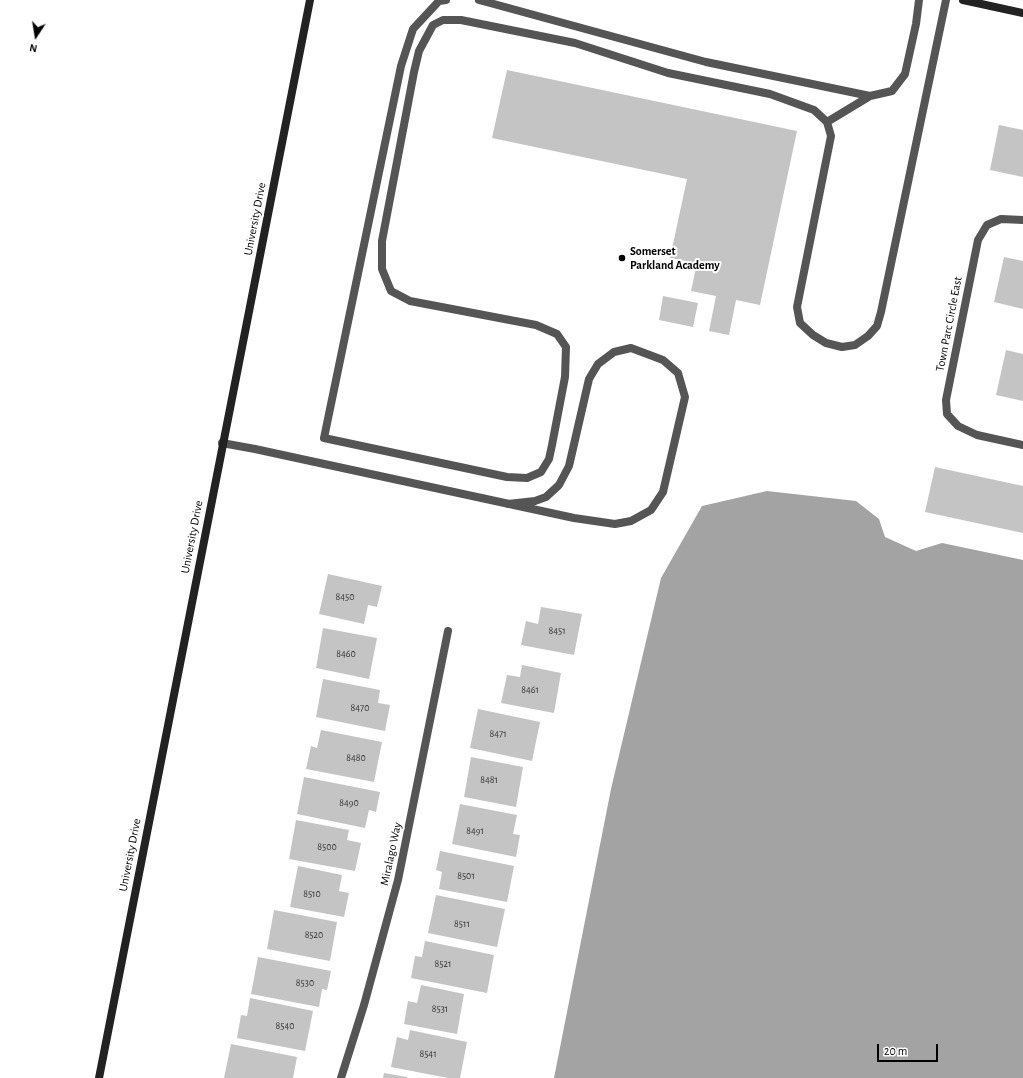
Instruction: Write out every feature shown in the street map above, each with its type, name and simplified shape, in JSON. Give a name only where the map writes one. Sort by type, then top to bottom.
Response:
[{"type":"main road","name":"University Drive","points":[[100,1078],[222,443],[310,0]]},
{"type":"main road","points":[[963,0],[1023,13]]},
{"type":"street","points":[[446,0],[439,1],[412,29],[401,66],[324,438],[507,477],[527,478],[541,472],[549,459],[566,377],[566,347],[557,334],[536,325],[410,301],[391,291],[382,269],[382,241],[414,72],[419,51],[433,25],[443,20],[461,20],[575,43],[668,73],[770,94],[814,110],[827,122],[831,136],[797,307],[800,323],[813,335],[826,343],[842,347],[855,346],[868,336],[877,326],[946,0]]},
{"type":"street","points":[[479,0],[706,62],[870,96]]},
{"type":"street","points":[[827,122],[870,96],[892,91],[905,74],[916,24],[919,0]]},
{"type":"street","name":"Town Parc Circle East","points":[[1023,220],[1001,219],[987,225],[978,240],[946,400],[947,414],[958,426],[977,435],[1023,445]]},
{"type":"street","points":[[222,443],[508,504],[574,518],[615,524],[631,521],[651,510],[663,492],[685,397],[678,373],[663,360],[631,348],[614,352],[598,364],[589,379],[569,466],[559,485],[546,497],[535,501],[508,504]]},
{"type":"street","name":"Miralago Way","points":[[341,1078],[364,1005],[398,880],[448,631]]},
{"type":"shaded area","points":[[767,491],[856,501],[879,519],[885,537],[916,551],[942,543],[1023,560],[1023,1078],[554,1078],[611,789],[661,578],[702,506]]},
{"type":"building","points":[[507,70],[797,131],[760,305],[736,300],[729,335],[709,331],[716,296],[691,291],[697,263],[670,258],[687,179],[492,138]]},
{"type":"building","points":[[999,125],[1023,130],[1023,177],[990,170]]},
{"type":"building","points":[[1004,257],[1023,261],[1023,309],[994,302]]},
{"type":"building","points":[[663,296],[698,303],[693,327],[659,320]]},
{"type":"building","points":[[1006,350],[1023,354],[1023,401],[996,395]]},
{"type":"building","points":[[935,467],[1023,486],[1023,533],[925,512]]},
{"type":"building","points":[[328,574],[382,586],[377,607],[368,605],[364,624],[319,614]]},
{"type":"building","points":[[541,607],[582,614],[574,655],[521,645],[526,621],[538,624]]},
{"type":"building","points":[[323,628],[377,638],[369,679],[316,668]]},
{"type":"building","points":[[522,665],[561,673],[554,713],[501,703],[507,675],[520,677]]},
{"type":"building","points":[[323,679],[380,690],[378,703],[390,705],[385,731],[316,717]]},
{"type":"building","points":[[478,709],[540,722],[532,761],[470,748]]},
{"type":"building","points":[[321,730],[382,742],[374,782],[306,769],[311,746],[317,748]]},
{"type":"building","points":[[471,757],[523,767],[516,807],[464,797]]},
{"type":"building","points":[[304,777],[380,792],[376,812],[369,810],[365,828],[297,814]]},
{"type":"building","points":[[460,804],[517,815],[513,834],[520,835],[516,857],[452,844]]},
{"type":"building","points":[[296,820],[349,830],[347,840],[361,843],[355,871],[289,859]]},
{"type":"building","points":[[440,851],[514,866],[507,902],[439,889],[442,872],[436,870]]},
{"type":"building","points":[[298,866],[342,875],[339,891],[349,893],[344,917],[290,907]]},
{"type":"building","points":[[436,895],[505,909],[497,947],[428,933]]},
{"type":"building","points":[[274,910],[337,922],[330,961],[267,949]]},
{"type":"building","points":[[425,941],[494,955],[487,993],[411,978],[415,956],[422,957]]},
{"type":"building","points":[[258,957],[331,971],[327,990],[322,989],[319,1007],[251,994]]},
{"type":"building","points":[[421,985],[464,994],[457,1034],[404,1024],[408,1001],[417,1003]]},
{"type":"building","points":[[250,998],[313,1011],[305,1051],[237,1038],[241,1015],[247,1016]]},
{"type":"building","points":[[410,1030],[467,1042],[460,1078],[448,1078],[391,1067],[397,1037],[408,1040]]},
{"type":"building","points":[[231,1044],[297,1057],[293,1078],[224,1078]]},
{"type":"building","points":[[384,1073],[407,1077],[407,1078],[383,1078]]},
{"type":"place","name":"Somerset Parkland Academy","points":[[622,258]]}]
